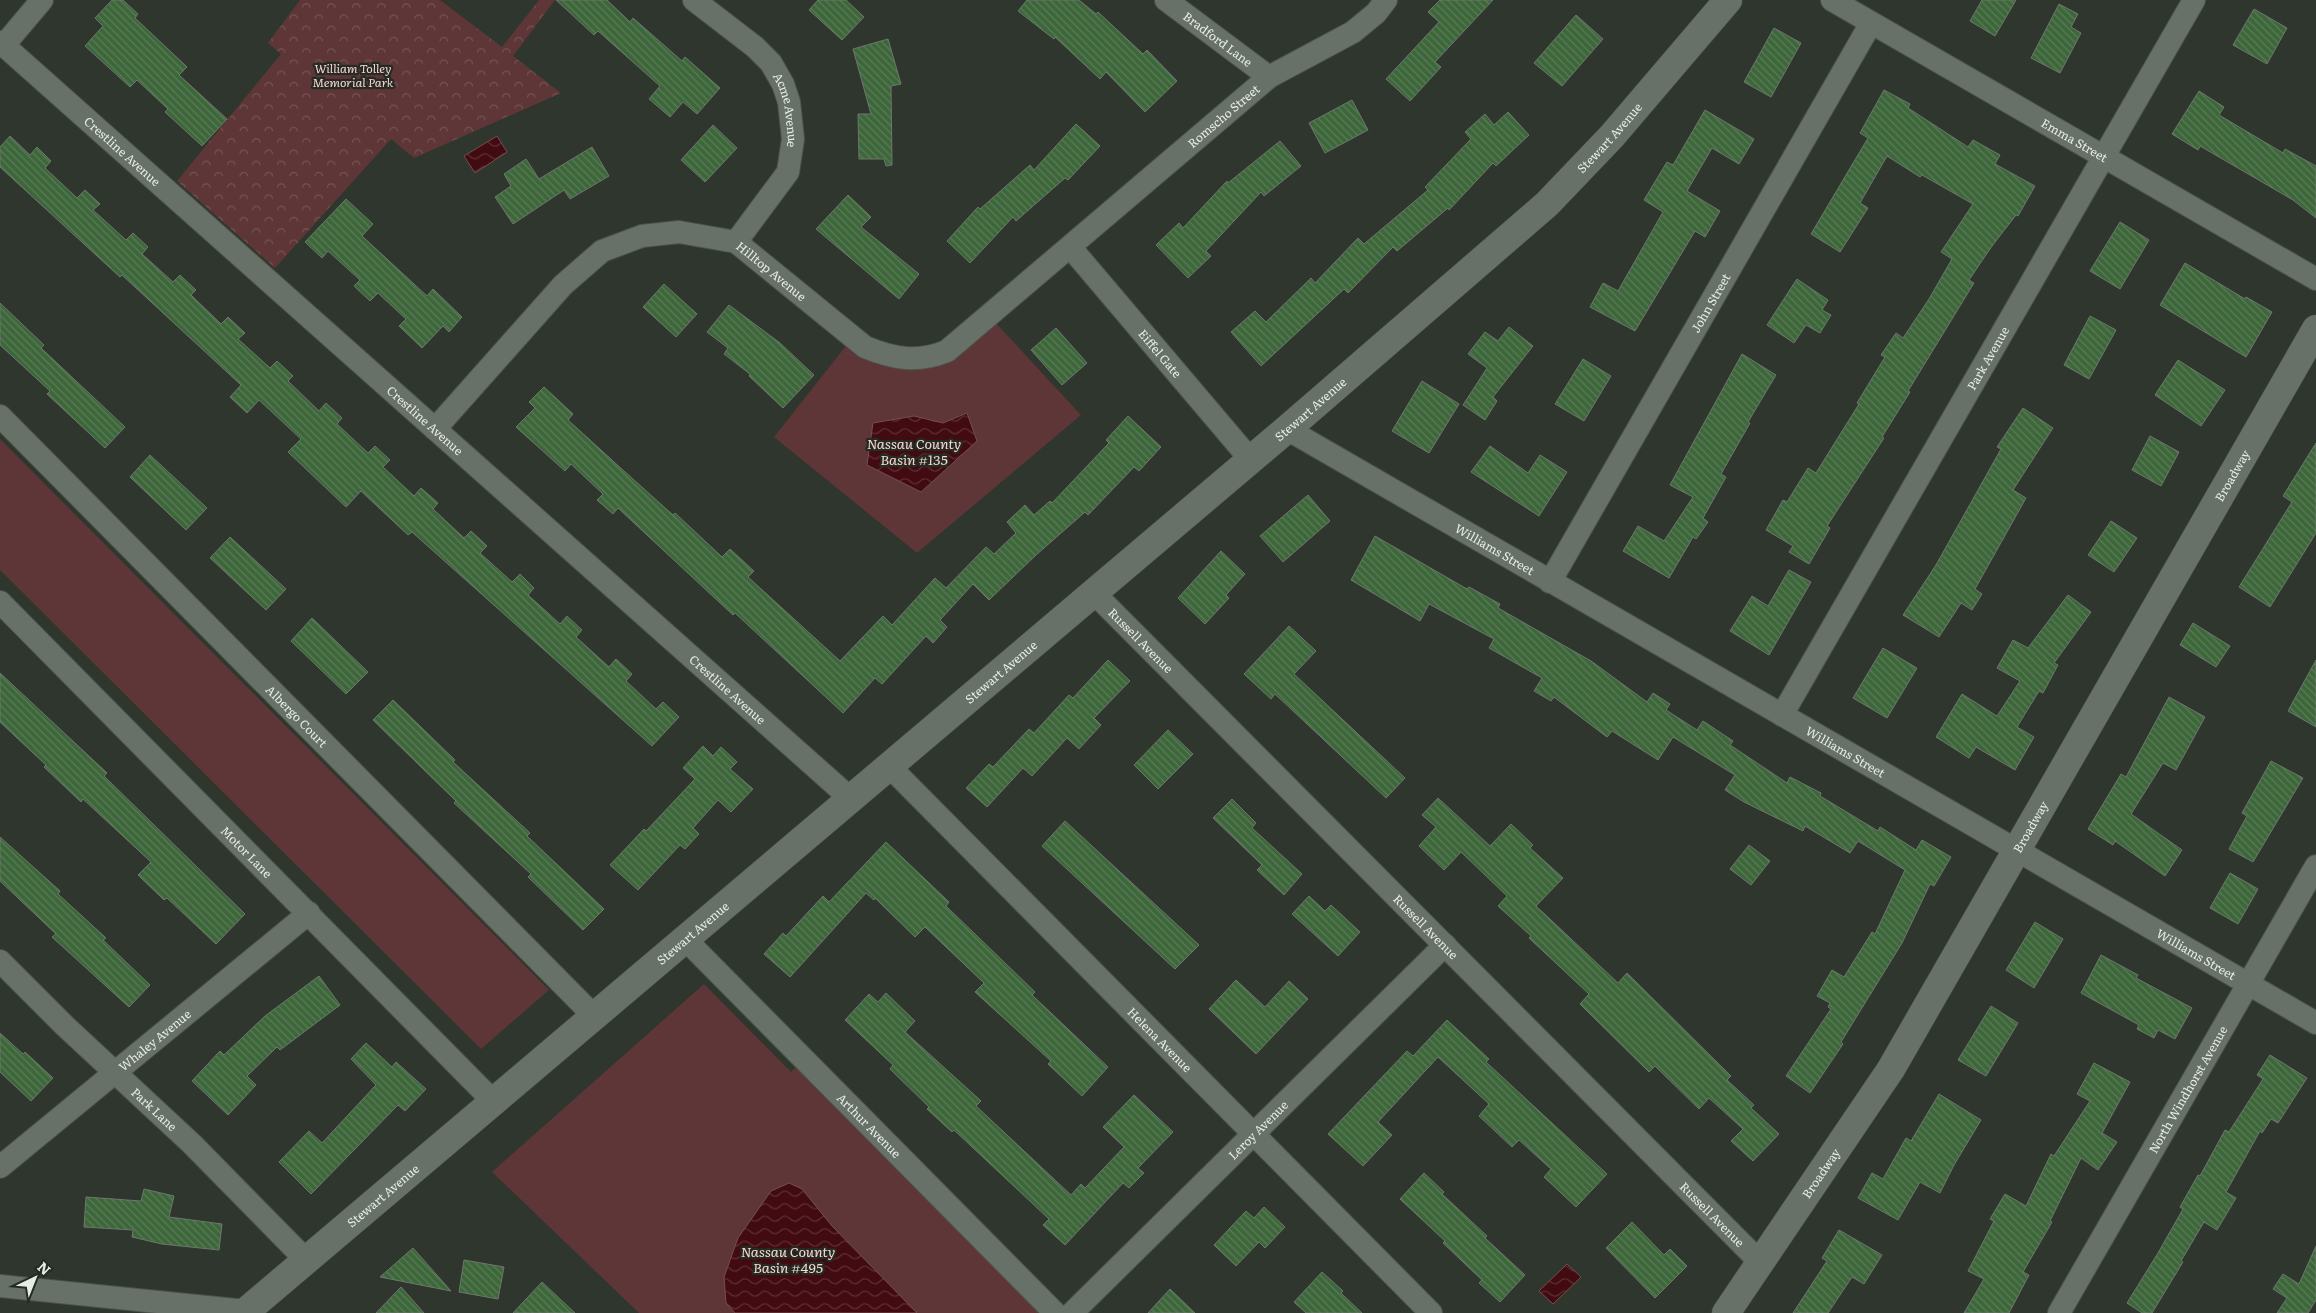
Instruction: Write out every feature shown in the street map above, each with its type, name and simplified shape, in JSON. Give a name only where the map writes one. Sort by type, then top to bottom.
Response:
[{"type":"main road","name":"Stewart Avenue","points":[[245,1312],[1287,429],[1547,204],[1612,136],[1728,0]]},
{"type":"main road","name":"Broadway","points":[[1726,1313],[1891,1069],[2316,328]]},
{"type":"street","points":[[2,43],[42,0]]},
{"type":"street","name":"Acme Avenue","points":[[694,0],[755,47],[771,63],[783,84],[789,102],[793,139],[788,172],[736,242]]},
{"type":"street","name":"Bradford Lane","points":[[1166,0],[1269,77]]},
{"type":"street","name":"Romscho Street","points":[[1071,248],[1269,77],[1353,32],[1376,13],[1386,0]]},
{"type":"street","name":"Emma Street","points":[[1832,0],[2316,279]]},
{"type":"street","name":"Park Avenue","points":[[1782,715],[2194,0]]},
{"type":"street","name":"John Street","points":[[1550,582],[1871,23]]},
{"type":"street","name":"Crestline Avenue","points":[[2,43],[850,798]]},
{"type":"street","name":"Hilltop Avenue","points":[[435,429],[563,285],[602,251],[642,236],[679,232],[736,242],[865,347],[886,355],[910,360],[933,357],[948,351],[1071,248]]},
{"type":"street","name":"Eiffel Gate","points":[[1071,248],[1250,459]]},
{"type":"street","name":"Albergo Court","points":[[0,416],[594,1016]]},
{"type":"street","name":"Williams Street","points":[[1287,429],[2316,1023]]},
{"type":"street","name":"Russell Avenue","points":[[1093,592],[1760,1262]]},
{"type":"street","name":"Motor Lane","points":[[0,602],[493,1101]]},
{"type":"street","name":"Helena Avenue","points":[[889,766],[1431,1313]]},
{"type":"street","name":"North Windhorst Avenue","points":[[2059,1313],[2316,866]]},
{"type":"street","name":"Whaley Avenue","points":[[0,1167],[309,913]]},
{"type":"street","name":"Arthur Avenue","points":[[684,939],[1055,1313]]},
{"type":"street","name":"Leroy Avenue","points":[[1072,1313],[1445,945]]},
{"type":"street","name":"Park Lane","points":[[0,960],[64,1026],[192,1144],[306,1260]]},
{"type":"street","points":[[0,1286],[245,1312]]},
{"type":"green space","name":"William Tolley Memorial Park","points":[[300,0],[440,0],[502,47],[539,0],[555,0],[513,56],[561,93],[414,158],[391,139],[275,268],[177,181],[281,54],[268,43]]},
{"type":"green space","points":[[995,322],[1081,415],[917,553],[774,437],[849,342],[928,368]]},
{"type":"green space","points":[[0,439],[549,990],[481,1049],[0,570]]},
{"type":"green space","points":[[704,984],[791,1072],[797,1066],[1046,1313],[639,1313],[492,1172]]},
{"type":"water","points":[[497,136],[507,152],[475,173],[464,156]]},
{"type":"water","name":"Nassau County Basin #135","points":[[967,413],[977,441],[921,492],[867,465],[873,423],[914,416],[943,423]]},
{"type":"water","name":"Nassau County Basin #495","points":[[789,1183],[802,1189],[832,1226],[917,1313],[735,1313],[726,1303],[724,1277],[738,1238],[771,1191]]},
{"type":"water","points":[[1567,1264],[1581,1277],[1553,1304],[1539,1291]]},
{"type":"building","points":[[112,0],[123,0],[138,14],[135,18],[187,67],[179,75],[227,119],[202,146],[165,112],[168,109],[137,80],[130,87],[85,46],[103,26],[95,18]]},
{"type":"building","points":[[556,0],[607,0],[630,22],[633,18],[682,61],[685,57],[720,88],[697,114],[683,102],[670,117],[649,99],[660,86],[598,31],[594,35]]},
{"type":"building","points":[[818,0],[846,0],[864,17],[842,40],[809,10]]},
{"type":"building","points":[[1027,0],[1079,0],[1096,14],[1098,12],[1143,54],[1147,50],[1177,81],[1145,112],[1106,72],[1100,79],[1055,37],[1054,39],[1018,11]]},
{"type":"building","points":[[1440,0],[1493,0],[1435,62],[1441,67],[1410,101],[1386,79],[1439,22],[1428,12]]},
{"type":"building","points":[[1982,0],[2016,0],[1995,36],[1970,21]]},
{"type":"building","points":[[2059,4],[2078,14],[2071,27],[2081,33],[2060,73],[2031,58]]},
{"type":"building","points":[[2254,9],[2287,28],[2267,64],[2233,45]]},
{"type":"building","points":[[1576,15],[1603,39],[1562,86],[1534,63]]},
{"type":"building","points":[[1774,28],[1801,43],[1771,97],[1744,82]]},
{"type":"building","points":[[888,39],[901,84],[891,86],[892,165],[886,166],[884,159],[859,159],[858,114],[871,114],[853,49]]},
{"type":"building","points":[[1884,90],[1910,104],[1908,108],[1968,147],[1973,140],[2000,155],[1995,164],[2035,186],[2018,216],[2016,215],[1992,246],[1969,280],[1974,283],[1908,391],[1910,392],[1882,437],[1884,438],[1827,526],[1830,528],[1809,564],[1789,552],[1793,546],[1766,530],[1783,500],[1787,502],[1808,468],[1816,473],[1859,404],[1857,403],[1885,357],[1881,355],[1896,333],[1903,338],[1929,299],[1952,259],[1941,252],[1973,204],[1922,175],[1920,177],[1887,156],[1860,203],[1868,208],[1840,252],[1811,234],[1868,138],[1860,133]]},
{"type":"building","points":[[2199,91],[2224,107],[2219,115],[2283,153],[2285,149],[2316,166],[2316,218],[2293,200],[2200,146],[2198,150],[2172,134]]},
{"type":"building","points":[[1352,100],[1368,130],[1325,153],[1309,123]]},
{"type":"building","points":[[1705,110],[1754,139],[1739,164],[1712,148],[1687,191],[1720,211],[1705,237],[1695,231],[1635,331],[1590,307],[1603,283],[1618,291],[1663,212],[1644,200],[1667,162],[1673,165]]},
{"type":"building","points":[[1508,112],[1529,135],[1496,166],[1493,163],[1449,210],[1448,208],[1397,251],[1393,247],[1348,293],[1344,289],[1261,366],[1231,332],[1255,311],[1266,322],[1311,278],[1315,283],[1358,238],[1364,244],[1428,190],[1425,187],[1471,139],[1465,132],[1485,114],[1494,125]]},
{"type":"building","points":[[1076,124],[1100,146],[1068,180],[1065,178],[1016,221],[1013,217],[970,263],[947,241],[978,207],[980,209],[1030,165],[1034,170]]},
{"type":"building","points":[[713,125],[737,148],[705,182],[681,160]]},
{"type":"building","points":[[10,136],[30,155],[37,147],[51,161],[45,168],[77,198],[85,190],[100,204],[93,210],[126,240],[133,233],[148,247],[142,254],[173,282],[180,275],[196,290],[191,295],[221,324],[228,317],[245,333],[238,339],[270,368],[277,361],[293,376],[288,381],[319,411],[326,403],[342,418],[337,424],[368,453],[375,446],[390,460],[383,467],[414,496],[421,488],[438,503],[433,509],[464,538],[471,531],[487,546],[480,553],[512,582],[520,574],[534,588],[528,595],[560,624],[567,616],[582,630],[576,637],[609,667],[616,659],[632,674],[626,681],[656,709],[663,702],[679,717],[652,746],[412,532],[408,535],[361,491],[346,507],[288,452],[301,439],[259,400],[247,413],[230,397],[241,385],[122,275],[120,277],[0,167],[0,147]]},
{"type":"building","points":[[1280,141],[1301,166],[1264,196],[1261,192],[1206,251],[1211,256],[1188,278],[1156,245],[1179,223],[1183,228],[1227,181],[1228,183]]},
{"type":"building","points":[[592,147],[609,176],[570,199],[564,190],[513,224],[495,197],[511,186],[504,174],[526,159],[539,179]]},
{"type":"building","points":[[848,195],[871,217],[861,227],[919,274],[899,299],[816,229]]},
{"type":"building","points":[[346,199],[373,224],[362,236],[427,296],[433,289],[462,317],[449,332],[443,326],[422,348],[399,326],[406,319],[378,293],[370,301],[354,286],[360,280],[328,251],[322,258],[305,242]]},
{"type":"building","points":[[2120,222],[2149,240],[2120,289],[2090,271]]},
{"type":"building","points":[[2185,263],[2245,299],[2246,297],[2272,312],[2246,357],[2160,305]]},
{"type":"building","points":[[1797,279],[1828,300],[1822,310],[1831,315],[1820,333],[1806,325],[1794,343],[1767,325]]},
{"type":"building","points":[[664,284],[697,314],[676,337],[643,307]]},
{"type":"building","points":[[0,303],[44,345],[41,348],[125,427],[105,448],[47,394],[50,391],[0,345]]},
{"type":"building","points":[[729,305],[780,343],[814,375],[783,408],[749,376],[750,374],[724,354],[728,348],[707,332]]},
{"type":"building","points":[[2090,316],[2116,330],[2089,379],[2064,365]]},
{"type":"building","points":[[1509,327],[1533,346],[1493,397],[1497,401],[1485,420],[1463,405],[1487,368],[1468,354],[1485,332],[1498,341]]},
{"type":"building","points":[[1056,328],[1087,363],[1062,385],[1031,350]]},
{"type":"building","points":[[1742,354],[1776,375],[1748,422],[1750,423],[1721,474],[1726,477],[1703,518],[1708,522],[1696,539],[1693,537],[1669,578],[1623,551],[1638,526],[1664,541],[1693,497],[1670,485]]},
{"type":"building","points":[[1583,359],[1611,376],[1584,421],[1555,404]]},
{"type":"building","points":[[2178,360],[2225,390],[2201,426],[2155,395]]},
{"type":"building","points":[[1422,381],[1459,404],[1429,453],[1392,431]]},
{"type":"building","points":[[544,387],[573,414],[568,420],[673,515],[675,513],[722,557],[730,549],[754,571],[748,577],[840,661],[883,616],[892,625],[935,578],[946,588],[986,547],[994,554],[1016,533],[1007,522],[1025,505],[1034,515],[1050,501],[1052,503],[1109,443],[1106,440],[1128,416],[1161,447],[1139,471],[1134,467],[1088,515],[1085,512],[989,600],[973,584],[940,620],[947,627],[933,643],[926,636],[882,684],[875,678],[843,713],[735,613],[733,615],[618,508],[613,514],[597,500],[603,494],[571,464],[565,471],[516,427],[535,408],[529,402]]},
{"type":"building","points":[[2023,408],[2053,428],[2013,490],[2026,498],[1975,589],[1982,594],[1972,610],[1961,603],[1939,637],[1903,615],[1936,565],[2001,449],[1997,447]]},
{"type":"building","points":[[2150,436],[2179,452],[2161,486],[2132,470]]},
{"type":"building","points":[[2316,443],[2316,533],[2270,607],[2239,587],[2292,502],[2283,496]]},
{"type":"building","points":[[1490,446],[1528,473],[1540,455],[1567,472],[1539,516],[1471,472]]},
{"type":"building","points":[[150,455],[207,508],[186,530],[130,477]]},
{"type":"building","points":[[1308,495],[1330,521],[1283,562],[1260,536]]},
{"type":"building","points":[[2111,521],[2137,538],[2114,572],[2088,555]]},
{"type":"building","points":[[1375,536],[1467,589],[1469,587],[1500,604],[1498,608],[1591,661],[1647,702],[1653,693],[1670,704],[1666,710],[1697,730],[1703,721],[1733,741],[1730,745],[1787,783],[1790,777],[1821,793],[1820,796],[1878,831],[1880,827],[1916,850],[1922,840],[1951,857],[1934,886],[1930,884],[1902,943],[1841,1042],[1843,1044],[1810,1093],[1786,1076],[1831,1009],[1828,1007],[1830,1003],[1817,996],[1832,970],[1844,977],[1872,932],[1875,934],[1905,870],[1858,841],[1850,853],[1805,826],[1803,831],[1744,802],[1725,790],[1735,775],[1673,737],[1658,760],[1612,731],[1607,737],[1554,697],[1551,701],[1534,691],[1542,678],[1489,648],[1494,639],[1429,604],[1420,621],[1351,580]]},
{"type":"building","points":[[230,537],[286,589],[266,610],[210,558]]},
{"type":"building","points":[[1221,551],[1245,574],[1226,595],[1229,598],[1205,624],[1178,598]]},
{"type":"building","points":[[1789,570],[1811,582],[1769,655],[1730,631],[1752,596],[1768,606]]},
{"type":"building","points":[[2068,595],[2091,612],[2054,663],[2058,665],[2043,693],[2039,691],[2017,727],[2034,737],[2015,770],[1976,747],[1969,758],[1936,737],[1962,694],[1997,716],[2020,681],[1997,668],[2013,640],[2028,648]]},
{"type":"building","points":[[312,618],[368,672],[346,694],[291,641]]},
{"type":"building","points":[[2193,623],[2230,646],[2216,667],[2180,645]]},
{"type":"building","points":[[1289,626],[1316,651],[1294,674],[1405,778],[1386,798],[1275,694],[1271,699],[1244,674]]},
{"type":"building","points":[[1883,648],[1917,668],[1887,718],[1853,698]]},
{"type":"building","points":[[1108,660],[1130,681],[1094,718],[1101,725],[1079,749],[1067,738],[1032,776],[1023,768],[987,807],[966,788],[989,764],[993,767],[1029,729],[1034,733],[1069,695],[1073,698]]},
{"type":"building","points":[[2316,660],[2316,727],[2288,711]]},
{"type":"building","points":[[0,673],[107,773],[104,776],[245,914],[216,944],[167,898],[164,900],[138,875],[151,862],[83,799],[81,802],[44,767],[46,765],[0,722]]},
{"type":"building","points":[[2169,697],[2205,717],[2176,770],[2163,763],[2131,814],[2182,850],[2165,876],[2115,841],[2113,845],[2088,829],[2121,774],[2126,777]]},
{"type":"building","points":[[393,700],[455,760],[453,762],[530,833],[527,836],[604,909],[583,930],[528,877],[531,874],[454,803],[456,801],[373,720]]},
{"type":"building","points":[[1168,730],[1193,754],[1158,789],[1134,765]]},
{"type":"building","points":[[703,746],[713,756],[721,747],[737,762],[730,769],[753,789],[731,812],[718,800],[693,828],[699,834],[685,849],[680,845],[638,890],[610,865],[644,829],[646,831],[695,779],[683,768]]},
{"type":"building","points":[[2271,761],[2303,778],[2253,862],[2229,849],[2247,816],[2242,813]]},
{"type":"building","points":[[1438,798],[1490,846],[1511,824],[1533,845],[1530,848],[1563,878],[1536,906],[1618,983],[1627,973],[1731,1076],[1727,1080],[1754,1105],[1751,1108],[1779,1134],[1753,1161],[1731,1141],[1743,1129],[1709,1098],[1699,1109],[1655,1066],[1649,1072],[1580,1004],[1589,994],[1498,906],[1507,896],[1461,852],[1444,870],[1419,846],[1436,827],[1422,815]]},
{"type":"building","points":[[1232,799],[1256,823],[1252,828],[1302,874],[1284,895],[1257,870],[1262,865],[1213,818]]},
{"type":"building","points":[[1065,821],[1199,945],[1175,969],[1042,846]]},
{"type":"building","points":[[0,837],[60,891],[58,894],[106,938],[103,940],[150,985],[129,1007],[52,937],[56,934],[0,881]]},
{"type":"building","points":[[886,842],[949,902],[946,906],[1035,992],[1032,995],[1108,1067],[1082,1096],[1048,1064],[1051,1061],[975,992],[984,983],[925,927],[915,937],[875,898],[874,900],[866,893],[790,977],[764,954],[783,933],[786,936],[823,896],[829,902]]},
{"type":"building","points":[[1749,845],[1770,861],[1751,885],[1730,869]]},
{"type":"building","points":[[2230,873],[2258,889],[2238,924],[2210,908]]},
{"type":"building","points":[[1309,896],[1325,911],[1331,905],[1360,932],[1338,956],[1292,914]]},
{"type":"building","points":[[2035,922],[2063,939],[2034,988],[2006,970]]},
{"type":"building","points":[[2101,955],[2138,975],[2136,978],[2192,1008],[2175,1039],[2158,1030],[2154,1038],[2137,1029],[2139,1025],[2081,993]]},
{"type":"building","points":[[319,976],[340,1005],[280,1050],[277,1047],[247,1076],[256,1085],[228,1115],[192,1081],[220,1051],[224,1055],[265,1016]]},
{"type":"building","points":[[1236,980],[1265,1007],[1289,981],[1308,999],[1256,1054],[1209,1009]]},
{"type":"building","points":[[886,993],[915,1021],[905,1032],[981,1101],[976,1106],[1071,1195],[1081,1184],[1085,1188],[1124,1147],[1103,1127],[1134,1095],[1173,1132],[1138,1168],[1144,1173],[1129,1188],[1123,1183],[1065,1245],[1043,1225],[1049,1219],[954,1130],[952,1132],[927,1109],[929,1107],[890,1069],[893,1065],[845,1020],[869,994],[878,1002]]},
{"type":"building","points":[[1991,1006],[2018,1023],[1986,1076],[1958,1060]]},
{"type":"building","points":[[1447,1020],[1489,1059],[1486,1062],[1607,1174],[1576,1207],[1544,1177],[1551,1169],[1519,1140],[1512,1147],[1479,1116],[1489,1104],[1438,1057],[1378,1122],[1392,1135],[1363,1166],[1328,1134],[1407,1051],[1413,1056]]},
{"type":"building","points":[[0,1033],[23,1054],[25,1052],[53,1078],[31,1101],[0,1072]]},
{"type":"building","points":[[366,1043],[392,1067],[396,1062],[426,1089],[405,1111],[398,1105],[311,1194],[279,1162],[309,1131],[322,1143],[376,1085],[351,1059]]},
{"type":"building","points":[[2270,1055],[2307,1078],[2278,1123],[2271,1119],[2262,1133],[2260,1131],[2226,1192],[2236,1198],[2217,1230],[2204,1222],[2181,1261],[2183,1262],[2152,1313],[2142,1313],[2127,1303],[2183,1209],[2180,1207],[2198,1175],[2200,1176],[2225,1130],[2229,1132],[2263,1079],[2257,1075]]},
{"type":"building","points":[[2094,1063],[2130,1082],[2102,1133],[2117,1142],[2098,1170],[2081,1158],[2050,1221],[2052,1222],[2023,1272],[2029,1275],[2009,1313],[1964,1313],[1984,1279],[1968,1271],[1994,1221],[1990,1219],[2005,1194],[2026,1206],[2051,1154],[2054,1156],[2090,1101],[2077,1094]]},
{"type":"building","points":[[1939,1094],[1981,1120],[1954,1165],[1940,1193],[1920,1182],[1898,1220],[1858,1198],[1872,1173],[1883,1179],[1906,1138],[1911,1141]]},
{"type":"building","points":[[1424,1173],[1444,1192],[1442,1194],[1487,1236],[1485,1238],[1525,1275],[1500,1302],[1479,1283],[1482,1280],[1443,1243],[1445,1241],[1400,1199]]},
{"type":"building","points":[[144,1189],[174,1196],[169,1217],[222,1224],[219,1250],[162,1244],[132,1237],[133,1230],[84,1227],[86,1197],[141,1201]]},
{"type":"building","points":[[1264,1207],[1285,1227],[1265,1248],[1259,1242],[1236,1266],[1214,1245],[1246,1211],[1254,1218]]},
{"type":"building","points":[[1632,1222],[1664,1255],[1670,1249],[1687,1266],[1655,1298],[1606,1248]]},
{"type":"building","points":[[1839,1230],[1882,1255],[1864,1284],[1852,1277],[1828,1313],[1793,1313],[1827,1261],[1822,1258]]},
{"type":"building","points":[[2316,1246],[2316,1300],[2308,1313],[2277,1313],[2287,1298],[2273,1289],[2283,1274],[2299,1284]]},
{"type":"building","points":[[413,1248],[451,1291],[380,1277]]},
{"type":"building","points":[[464,1260],[504,1267],[498,1299],[459,1292]]},
{"type":"building","points":[[1322,1272],[1343,1291],[1341,1293],[1362,1313],[1306,1313],[1294,1302]]},
{"type":"building","points":[[542,1282],[575,1313],[513,1313]]},
{"type":"building","points":[[401,1287],[424,1313],[376,1313]]},
{"type":"building","points":[[1170,1289],[1195,1313],[1148,1313]]}]
